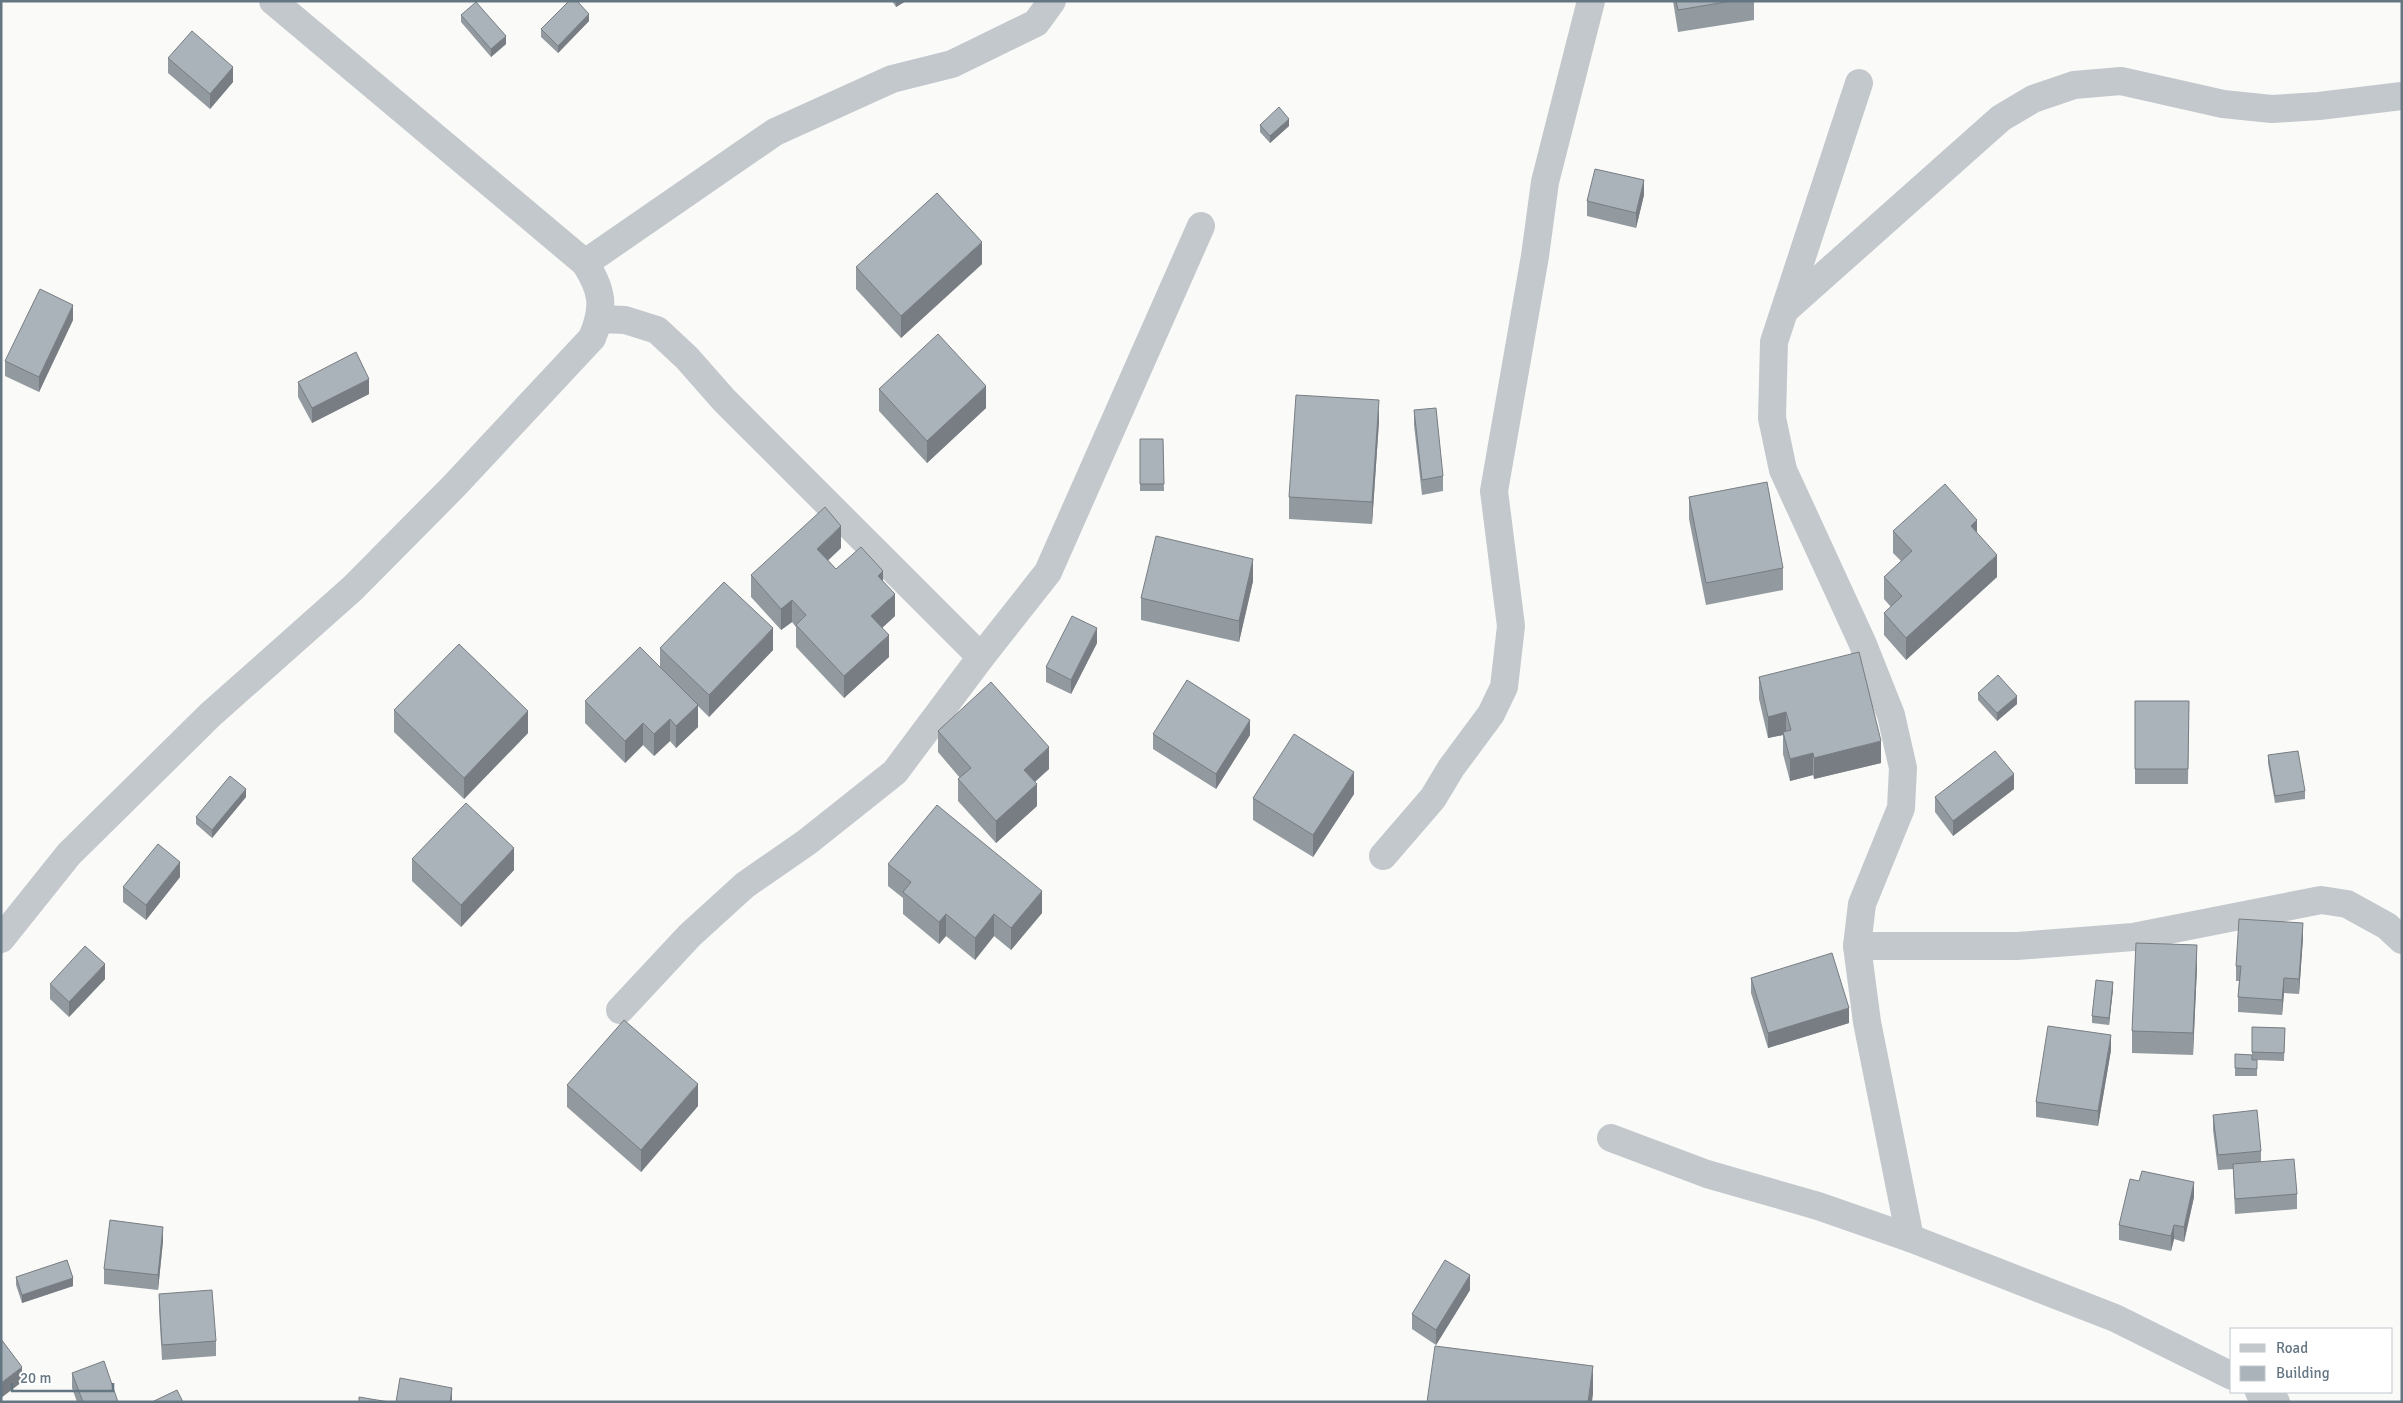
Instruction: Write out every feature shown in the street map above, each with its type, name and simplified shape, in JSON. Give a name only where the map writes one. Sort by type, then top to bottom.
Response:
[{"type":"street","points":[[1,939],[69,854],[210,715],[353,588],[447,493],[592,338],[600,319],[601,299],[596,280],[585,263],[273,1]]},
{"type":"street","points":[[585,263],[774,132],[892,78],[952,64],[1036,23],[1052,1]]},
{"type":"street","points":[[1383,856],[1433,798],[1451,768],[1491,714],[1504,687],[1511,626],[1494,491],[1546,182],[1591,1]]},
{"type":"street","points":[[1784,311],[2001,118],[2033,99],[2074,85],[2121,81],[2223,104],[2272,109],[2319,106],[2402,96]]},
{"type":"street","points":[[1858,83],[1774,342],[1772,418],[1783,470],[1865,651],[1891,715],[1903,768],[1901,808],[1862,904],[1858,946],[1867,1022],[1910,1238]]},
{"type":"street","points":[[620,1010],[690,935],[745,886],[807,842],[895,772],[981,657],[1048,572],[1201,226]]},
{"type":"street","points":[[600,319],[625,320],[657,330],[687,358],[724,400],[981,657]]},
{"type":"street","points":[[1858,946],[2016,946],[2133,937],[2321,900],[2347,904],[2387,926],[2402,940]]},
{"type":"street","points":[[1611,1138],[1707,1174],[1818,1206],[1910,1238],[2115,1318],[2230,1375]]},
{"type":"street","points":[[2261,1393],[2276,1402]]},
{"type":"building","points":[[569,1],[577,1],[589,14],[558,46],[541,29]]},
{"type":"building","points":[[1676,1],[1732,1],[1678,10]]},
{"type":"building","points":[[476,2],[506,36],[491,49],[461,15]]},
{"type":"building","points":[[192,31],[233,67],[210,94],[168,58]]},
{"type":"building","points":[[1279,107],[1289,119],[1270,136],[1260,125]]},
{"type":"building","points":[[1595,169],[1644,180],[1636,213],[1587,201]]},
{"type":"building","points":[[937,193],[982,242],[901,316],[856,267]]},
{"type":"building","points":[[40,289],[73,305],[39,377],[5,361]]},
{"type":"building","points":[[938,334],[986,386],[927,441],[879,389]]},
{"type":"building","points":[[356,352],[369,379],[312,408],[298,382]]},
{"type":"building","points":[[1296,395],[1379,400],[1372,502],[1289,497]]},
{"type":"building","points":[[1436,408],[1443,476],[1422,480],[1414,410]]},
{"type":"building","points":[[1140,439],[1163,439],[1164,484],[1140,484]]},
{"type":"building","points":[[1767,482],[1783,568],[1706,583],[1689,497]]},
{"type":"building","points":[[1945,484],[1977,520],[1971,526],[1997,555],[1906,638],[1884,613],[1902,596],[1884,577],[1912,551],[1893,531]]},
{"type":"building","points":[[825,507],[841,526],[817,549],[836,569],[861,547],[883,571],[878,576],[895,594],[871,616],[889,635],[844,676],[796,625],[806,615],[792,600],[781,609],[751,575]]},
{"type":"building","points":[[1156,536],[1253,559],[1239,621],[1141,598]]},
{"type":"building","points":[[724,582],[773,628],[709,695],[660,648]]},
{"type":"building","points":[[1072,616],[1097,628],[1071,680],[1046,667]]},
{"type":"building","points":[[459,644],[528,711],[464,778],[394,710]]},
{"type":"building","points":[[640,647],[698,705],[676,726],[670,719],[654,734],[643,723],[625,741],[585,701]]},
{"type":"building","points":[[1859,652],[1881,741],[1814,758],[1813,753],[1790,759],[1783,732],[1791,730],[1786,712],[1768,717],[1759,677]]},
{"type":"building","points":[[1998,675],[2017,696],[1997,713],[1978,693]]},
{"type":"building","points":[[1187,680],[1250,720],[1216,774],[1153,734]]},
{"type":"building","points":[[991,682],[1049,747],[1024,770],[1037,784],[996,821],[958,779],[971,768],[938,731]]},
{"type":"building","points":[[2135,701],[2189,701],[2188,769],[2135,769]]},
{"type":"building","points":[[1294,734],[1354,772],[1313,835],[1253,798]]},
{"type":"building","points":[[1995,751],[2014,774],[1953,821],[1935,797]]},
{"type":"building","points":[[2298,751],[2305,791],[2275,796],[2268,755]]},
{"type":"building","points":[[230,776],[246,789],[212,830],[196,817]]},
{"type":"building","points":[[466,803],[514,848],[461,905],[412,859]]},
{"type":"building","points":[[937,805],[1042,891],[1011,928],[994,914],[975,938],[946,914],[939,922],[903,892],[911,882],[888,864]]},
{"type":"building","points":[[158,844],[180,862],[146,905],[123,887]]},
{"type":"building","points":[[2239,919],[2303,923],[2299,979],[2284,978],[2282,1000],[2238,997],[2241,966],[2236,966]]},
{"type":"building","points":[[2136,943],[2197,945],[2193,1033],[2132,1031]]},
{"type":"building","points":[[85,946],[105,964],[69,1002],[50,984]]},
{"type":"building","points":[[1832,953],[1849,1008],[1768,1033],[1751,978]]},
{"type":"building","points":[[2096,980],[2113,982],[2109,1018],[2092,1016]]},
{"type":"building","points":[[624,1020],[698,1084],[641,1150],[567,1085]]},
{"type":"building","points":[[2048,1026],[2111,1035],[2098,1111],[2036,1102]]},
{"type":"building","points":[[2252,1027],[2285,1028],[2284,1053],[2252,1052]]},
{"type":"building","points":[[2235,1054],[2252,1055],[2252,1060],[2257,1060],[2257,1069],[2235,1068]]},
{"type":"building","points":[[2257,1110],[2261,1151],[2218,1155],[2213,1115]]},
{"type":"building","points":[[2294,1159],[2297,1194],[2235,1199],[2233,1164]]},
{"type":"building","points":[[2142,1171],[2194,1182],[2184,1227],[2174,1225],[2171,1236],[2119,1225],[2130,1179],[2139,1181]]},
{"type":"building","points":[[110,1220],[163,1227],[158,1275],[104,1269]]},
{"type":"building","points":[[67,1260],[73,1278],[22,1295],[16,1277]]},
{"type":"building","points":[[1445,1260],[1470,1275],[1436,1330],[1412,1314]]},
{"type":"building","points":[[212,1290],[216,1341],[162,1345],[159,1294]]},
{"type":"building","points":[[1,1339],[22,1367],[1,1383]]},
{"type":"building","points":[[1435,1346],[1593,1366],[1588,1402],[1427,1402]]},
{"type":"building","points":[[104,1361],[118,1402],[83,1402],[72,1373]]},
{"type":"building","points":[[400,1378],[452,1388],[450,1402],[396,1402]]},
{"type":"building","points":[[177,1390],[183,1402],[152,1402]]},
{"type":"building","points":[[359,1397],[389,1402],[359,1402]]}]
